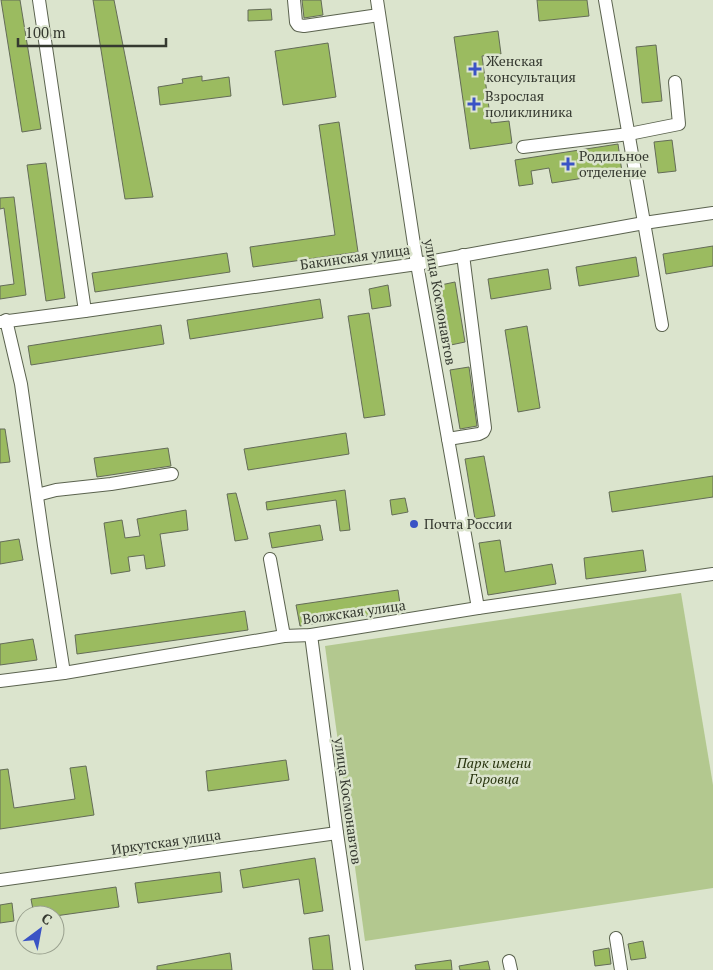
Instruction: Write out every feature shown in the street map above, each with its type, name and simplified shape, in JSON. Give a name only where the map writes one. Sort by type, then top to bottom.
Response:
[{"type":"street","points":[[39,0],[85,311]]},
{"type":"street","points":[[294,0],[296,22],[298,25],[304,26],[379,15]]},
{"type":"street","name":"улица Космонавтов","points":[[377,0],[418,264],[478,608]]},
{"type":"street","points":[[605,0],[662,325]]},
{"type":"street","points":[[523,147],[629,134],[679,124],[675,82]]},
{"type":"street","name":"Бакинская улица","points":[[3,321],[418,264],[644,223],[713,213]]},
{"type":"street","points":[[448,439],[479,434],[485,428],[463,256]]},
{"type":"street","points":[[3,321],[21,384],[64,673]]},
{"type":"street","points":[[37,495],[56,490],[112,484],[172,474]]},
{"type":"street","points":[[270,559],[284,636]]},
{"type":"street","name":"Волжская улица","points":[[0,681],[64,673],[284,636],[311,635],[478,608],[713,574]]},
{"type":"street","name":"улица Космонавтов","points":[[311,635],[357,970]]},
{"type":"street","name":"Иркутская улица","points":[[0,880],[337,833]]},
{"type":"street","points":[[616,938],[621,970]]},
{"type":"green space","name":"Парк имени Горовца","points":[[681,593],[713,785],[713,888],[365,941],[325,646]]},
{"type":"building","points":[[1,0],[20,0],[41,129],[22,132]]},
{"type":"building","points":[[93,0],[114,0],[153,197],[125,199]]},
{"type":"building","points":[[302,0],[321,0],[323,15],[304,18]]},
{"type":"building","points":[[537,0],[587,0],[589,16],[539,21]]},
{"type":"building","points":[[271,9],[272,20],[248,21],[248,10]]},
{"type":"building","points":[[498,31],[501,54],[482,56],[491,123],[509,121],[512,143],[470,149],[454,37]]},
{"type":"building","points":[[328,43],[336,97],[283,105],[275,51]]},
{"type":"building","points":[[656,45],[662,101],[642,103],[636,47]]},
{"type":"building","points":[[202,76],[202,81],[229,77],[231,96],[160,105],[158,87],[183,83],[182,79]]},
{"type":"building","points":[[339,122],[358,252],[253,267],[250,247],[335,235],[319,125]]},
{"type":"building","points":[[672,140],[676,171],[658,173],[654,142]]},
{"type":"building","name":"Родильное отделение","points":[[618,144],[622,172],[552,183],[549,168],[531,171],[533,184],[519,186],[515,160]]},
{"type":"building","points":[[46,163],[65,298],[46,301],[27,165]]},
{"type":"building","points":[[14,197],[26,295],[0,299],[0,286],[14,284],[4,208],[0,209],[0,198]]},
{"type":"building","points":[[713,246],[713,266],[666,274],[663,254]]},
{"type":"building","points":[[227,253],[230,272],[95,292],[92,273]]},
{"type":"building","points":[[636,257],[639,276],[579,286],[576,267]]},
{"type":"building","points":[[548,269],[551,289],[491,299],[488,279]]},
{"type":"building","points":[[455,282],[465,342],[446,346],[436,286]]},
{"type":"building","points":[[388,285],[391,306],[372,309],[369,289]]},
{"type":"building","points":[[320,299],[323,318],[190,339],[187,320]]},
{"type":"building","points":[[369,313],[385,415],[364,418],[348,316]]},
{"type":"building","points":[[161,325],[164,344],[31,365],[28,346]]},
{"type":"building","points":[[527,326],[540,408],[518,412],[505,330]]},
{"type":"building","points":[[469,367],[477,426],[460,429],[450,370]]},
{"type":"building","points":[[0,429],[5,429],[10,462],[0,463]]},
{"type":"building","points":[[346,433],[349,454],[248,470],[244,449]]},
{"type":"building","points":[[168,448],[171,466],[97,477],[94,458]]},
{"type":"building","points":[[484,456],[495,516],[475,519],[465,459]]},
{"type":"building","points":[[713,476],[713,497],[612,512],[609,492]]},
{"type":"building","points":[[345,490],[350,530],[340,531],[336,500],[267,510],[266,502]]},
{"type":"building","points":[[236,493],[248,539],[235,541],[227,494]]},
{"type":"building","points":[[405,498],[408,512],[392,515],[390,500]]},
{"type":"building","points":[[186,510],[188,530],[160,534],[165,566],[146,569],[144,555],[128,557],[130,571],[111,574],[104,523],[122,520],[125,538],[140,536],[137,519]]},
{"type":"building","points":[[320,525],[323,540],[272,548],[269,533]]},
{"type":"building","points":[[19,539],[23,560],[0,564],[0,542]]},
{"type":"building","points":[[500,540],[505,572],[552,564],[556,584],[488,595],[479,543]]},
{"type":"building","points":[[643,550],[646,571],[586,579],[584,558]]},
{"type":"building","points":[[398,590],[401,611],[300,626],[296,605]]},
{"type":"building","points":[[245,611],[248,630],[77,654],[75,635]]},
{"type":"building","points":[[33,639],[37,660],[0,665],[0,644]]},
{"type":"building","points":[[286,760],[289,780],[208,791],[206,771]]},
{"type":"building","points":[[86,766],[94,815],[0,829],[0,770],[8,769],[14,808],[75,799],[70,768]]},
{"type":"building","points":[[315,858],[323,911],[304,914],[299,879],[243,888],[240,870]]},
{"type":"building","points":[[220,872],[222,892],[138,903],[135,883]]},
{"type":"building","points":[[116,887],[119,907],[65,915],[65,905],[32,905],[31,899]]},
{"type":"building","points":[[12,903],[14,921],[0,923],[0,905]]},
{"type":"building","points":[[329,935],[333,970],[313,970],[309,938]]},
{"type":"building","points":[[643,941],[646,958],[631,960],[628,944]]},
{"type":"building","points":[[609,948],[611,964],[595,966],[593,951]]},
{"type":"building","points":[[230,953],[232,970],[157,970],[157,966]]},
{"type":"building","points":[[451,960],[452,970],[416,970],[415,965]]},
{"type":"building","points":[[488,961],[490,970],[460,970],[459,966]]},
{"type":"place","name":"Женская консультация","points":[[475,69]]},
{"type":"place","name":"Взрослая поликлиника","points":[[474,104]]},
{"type":"place","name":"Родильное отделение","points":[[568,164]]},
{"type":"place","name":"Почта России","points":[[414,524]]}]
